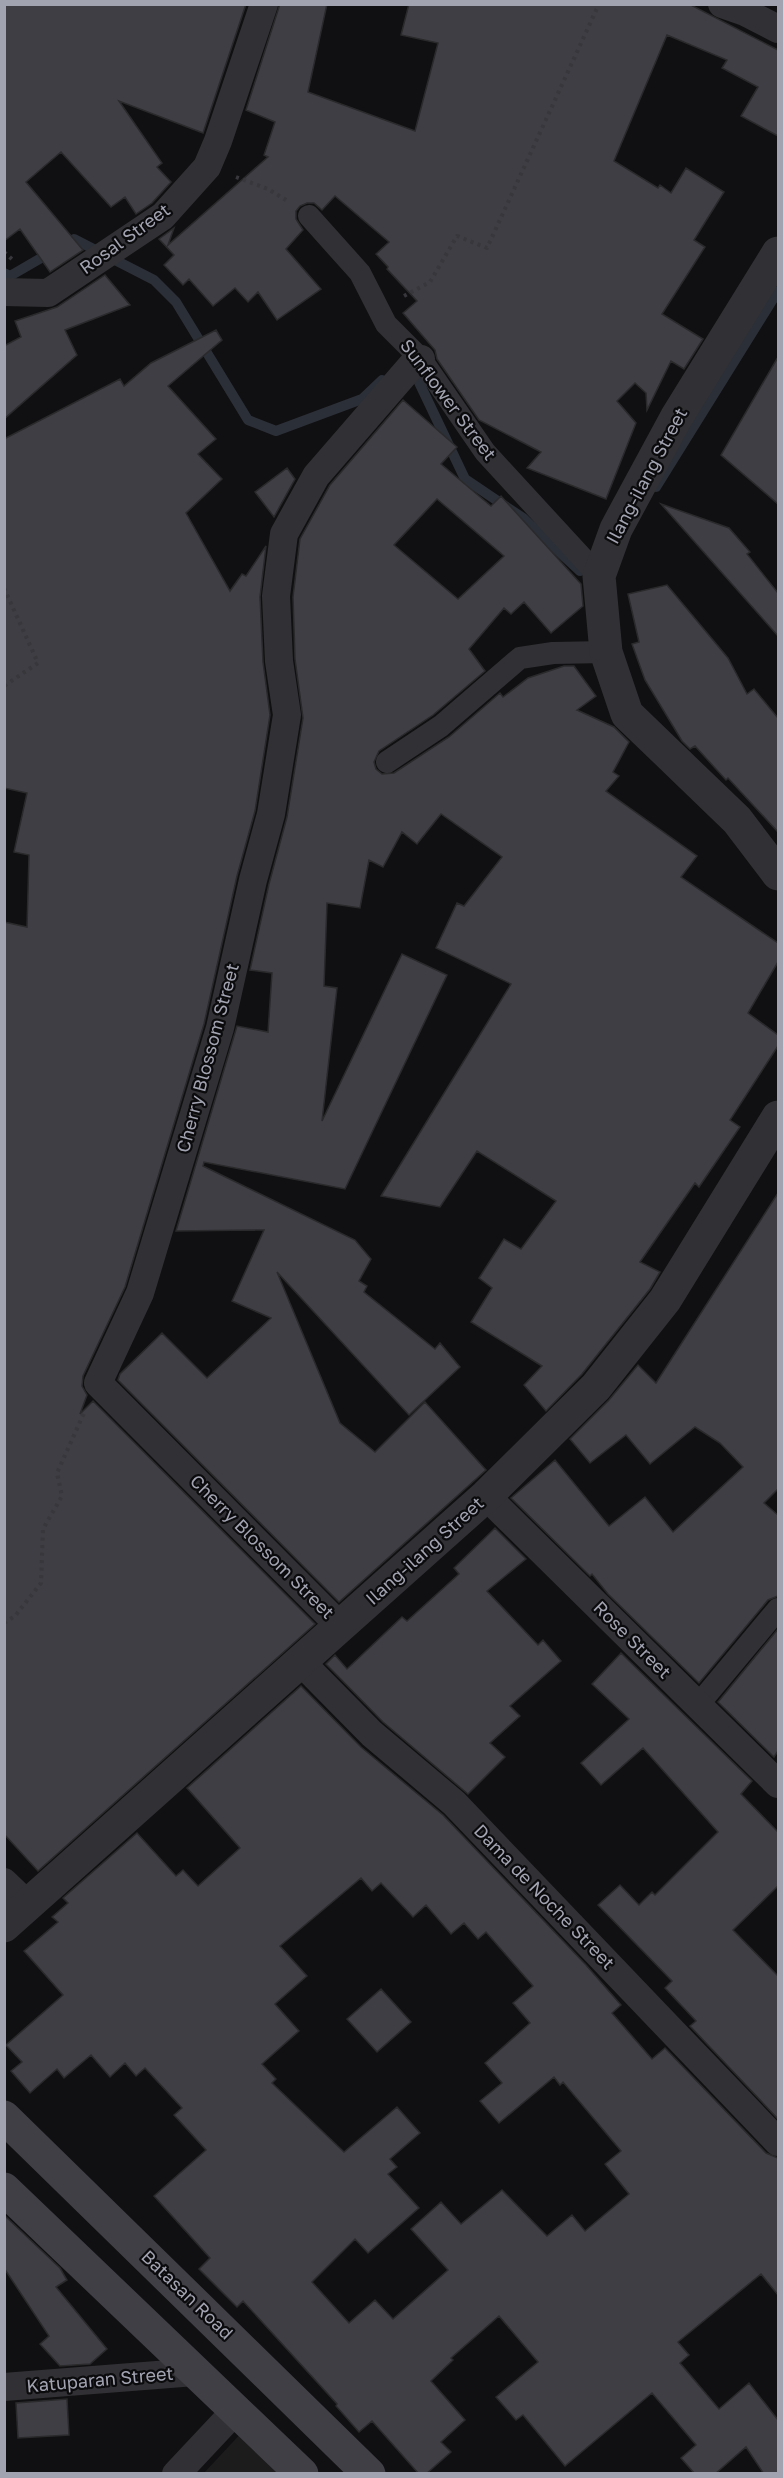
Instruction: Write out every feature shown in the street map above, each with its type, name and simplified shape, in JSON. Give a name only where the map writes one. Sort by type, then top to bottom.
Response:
[{"type":"main road","name":"Batasan Road","points":[[4,2117],[369,2474]]},
{"type":"main road","points":[[4,2189],[195,2372],[237,2409],[302,2474]]},
{"type":"street","name":"Rosal Street","points":[[4,292],[48,293],[163,216],[207,167],[218,141],[264,4]]},
{"type":"street","points":[[722,4],[745,12],[778,29]]},
{"type":"street","name":"Sunflower Street","points":[[309,216],[360,273],[411,368],[599,576]]},
{"type":"street","name":"Ilang-ilang Street","points":[[778,257],[676,418],[616,529],[599,576],[606,652],[627,714],[737,820],[778,874]]},
{"type":"street","name":"Cherry Blossom Street","points":[[340,1626],[98,1383],[140,1293],[220,1028],[253,880],[271,814],[287,715],[279,661],[276,596],[284,534],[316,477],[411,368]]},
{"type":"street","points":[[387,762],[441,726],[520,658],[553,652],[606,652]]},
{"type":"street","name":"Ilang-ilang Street","points":[[4,1926],[486,1496],[596,1387],[665,1300],[778,1117]]},
{"type":"street","name":"Rose Street","points":[[486,1496],[778,1784]]},
{"type":"street","points":[[698,1705],[778,1609]]},
{"type":"street","name":"Dama de Noche Street","points":[[301,1662],[372,1734],[454,1803],[778,2142]]},
{"type":"street","points":[[4,1882],[28,1905]]},
{"type":"street","name":"Katuparan Street","points":[[4,2387],[195,2372]]},
{"type":"street","points":[[176,2474],[237,2409]]},
{"type":"path","points":[[379,310],[430,282],[457,236],[487,248],[599,4]]},
{"type":"path","points":[[207,167],[268,189],[309,216]]},
{"type":"path","points":[[4,588],[38,663],[4,686]]},
{"type":"path","points":[[4,1623],[15,1616],[41,1583],[43,1529],[62,1496],[57,1473],[98,1383]]},
{"type":"shaded area","points":[[245,2429],[288,2474],[203,2474]]},
{"type":"building","points":[[4,4],[246,4],[203,133],[119,101],[162,163],[157,167],[171,182],[152,203],[136,214],[125,197],[111,207],[61,152],[26,182],[83,250],[50,272],[20,229],[4,241]]},
{"type":"building","points":[[280,4],[327,4],[308,92],[415,131],[438,43],[401,35],[409,4],[689,4],[778,50],[778,136],[741,116],[758,87],[722,68],[727,60],[667,35],[614,161],[658,188],[660,185],[671,193],[686,168],[724,192],[694,240],[705,247],[662,314],[703,339],[684,369],[671,361],[647,410],[646,393],[635,383],[617,401],[636,423],[606,499],[527,468],[541,452],[479,420],[437,359],[435,350],[403,313],[417,301],[376,254],[389,242],[335,196],[322,210],[314,203],[307,203],[296,211],[296,219],[303,230],[286,249],[321,289],[277,320],[258,292],[248,302],[235,288],[213,306],[189,279],[183,285],[164,265],[174,255],[159,239],[174,228],[168,245],[268,157],[264,155],[275,122],[246,110]]},
{"type":"building","points":[[105,275],[130,305],[65,330],[77,355],[4,419],[4,346],[21,337],[15,321],[57,307]]},
{"type":"building","points":[[216,330],[222,340],[168,386],[216,439],[198,454],[222,479],[186,513],[230,591],[242,574],[246,576],[266,546],[260,597],[263,662],[270,715],[255,811],[237,876],[204,1024],[125,1287],[83,1376],[82,1386],[87,1395],[80,1414],[93,1401],[315,1624],[38,1871],[4,1834],[4,922],[27,927],[29,855],[14,852],[27,793],[4,788],[4,439],[120,379],[124,386],[151,363]]},
{"type":"building","points":[[778,357],[778,504],[721,455]]},
{"type":"building","points":[[403,400],[457,447],[441,464],[491,506],[501,496],[581,584],[583,606],[551,633],[524,602],[511,614],[504,608],[469,649],[485,671],[433,715],[379,751],[374,762],[376,769],[382,774],[394,773],[449,737],[500,693],[503,697],[528,678],[564,666],[574,666],[596,696],[577,710],[614,727],[629,742],[613,772],[619,776],[606,791],[697,856],[681,877],[778,943],[778,962],[748,1013],[778,1035],[778,1046],[730,1120],[740,1127],[699,1187],[695,1183],[640,1262],[660,1272],[650,1289],[582,1374],[546,1411],[524,1385],[542,1366],[471,1322],[492,1288],[479,1278],[504,1239],[521,1249],[556,1201],[477,1151],[440,1207],[381,1196],[511,984],[436,948],[457,903],[464,906],[502,857],[441,814],[417,844],[402,832],[383,867],[369,860],[360,908],[327,903],[324,986],[337,988],[322,1121],[402,954],[447,975],[345,1189],[204,1162],[203,1166],[355,1240],[371,1259],[359,1281],[367,1286],[364,1292],[435,1349],[440,1343],[460,1367],[409,1415],[277,1272],[340,1423],[375,1452],[425,1402],[486,1470],[339,1602],[118,1380],[120,1374],[162,1333],[207,1378],[271,1318],[232,1301],[264,1230],[176,1231],[237,1026],[268,1032],[272,973],[250,970],[287,817],[303,718],[295,659],[293,597],[300,539],[330,485]],"holes":[[[437,499],[504,556],[458,599],[394,545]]]},
{"type":"building","points":[[287,468],[295,479],[274,517],[255,492]]},
{"type":"building","points":[[661,504],[729,528],[750,552],[747,554],[778,593],[778,636]]},
{"type":"building","points":[[667,585],[728,658],[747,694],[754,689],[778,718],[778,832],[695,746],[690,749],[682,741],[645,680],[632,644],[639,642],[628,594]]},
{"type":"building","points":[[778,1193],[778,1489],[764,1503],[778,1515],[778,1596],[768,1600],[699,1683],[608,1594],[592,1574],[590,1576],[511,1498],[555,1460],[609,1526],[645,1497],[673,1532],[743,1467],[720,1443],[695,1427],[650,1464],[626,1435],[590,1463],[570,1439],[609,1400],[638,1365],[656,1383]]},
{"type":"building","points":[[495,1528],[526,1559],[487,1591],[538,1645],[543,1640],[561,1661],[510,1706],[520,1716],[490,1743],[505,1757],[468,1794],[383,1722],[326,1664],[335,1655],[347,1669],[402,1617],[407,1621],[459,1574],[454,1568]]},
{"type":"building","points":[[778,1629],[778,1751],[774,1757],[718,1702]]},
{"type":"building","points":[[621,1653],[752,1781],[741,1794],[778,1832],[778,1886],[733,1930],[778,1976],[778,2119],[690,2026],[696,2021],[665,1988],[672,1981],[598,1905],[620,1885],[639,1905],[652,1892],[655,1895],[718,1832],[643,1748],[601,1785],[581,1763],[629,1719],[592,1684]]},
{"type":"building","points":[[301,1686],[361,1747],[443,1815],[586,1965],[621,2005],[612,2013],[652,2059],[665,2048],[766,2153],[778,2158],[778,2295],[761,2274],[678,2342],[689,2355],[680,2363],[719,2409],[749,2383],[778,2420],[778,2474],[764,2474],[746,2447],[715,2474],[695,2474],[681,2458],[696,2445],[652,2393],[565,2466],[523,2415],[516,2420],[496,2397],[538,2362],[499,2316],[451,2358],[453,2360],[431,2381],[465,2420],[441,2442],[451,2452],[426,2474],[419,2474],[372,2421],[359,2432],[336,2406],[337,2404],[243,2301],[237,2307],[199,2269],[210,2258],[154,2196],[206,2150],[174,2115],[182,2108],[145,2068],[136,2076],[125,2063],[110,2077],[91,2055],[64,2078],[57,2069],[30,2093],[11,2071],[22,2062],[6,2045],[63,1995],[24,1951],[58,1922],[52,1917],[68,1903],[63,1898],[137,1833],[176,1876],[183,1870],[198,1886],[240,1848],[187,1788]],"holes":[[[361,1878],[372,1891],[381,1883],[413,1917],[426,1905],[451,1934],[464,1923],[478,1939],[486,1932],[533,1986],[513,2003],[530,2023],[485,2063],[502,2083],[480,2101],[499,2123],[554,2077],[560,2085],[563,2082],[621,2151],[605,2164],[629,2194],[585,2231],[572,2215],[547,2236],[502,2190],[461,2224],[441,2202],[411,2229],[448,2270],[393,2319],[375,2300],[349,2323],[312,2282],[355,2239],[368,2253],[419,2208],[388,2174],[397,2167],[390,2159],[420,2133],[397,2107],[344,2152],[272,2083],[276,2079],[262,2064],[299,2031],[275,2004],[307,1976],[280,1946]]]},
{"type":"building","points":[[381,1989],[411,2022],[377,2052],[347,2019]]},
{"type":"building","points":[[4,2215],[60,2268],[67,2280],[56,2287],[107,2349],[90,2364],[60,2366],[40,2344],[49,2336],[4,2268]]},
{"type":"building","points":[[67,2399],[69,2435],[18,2438],[16,2403]]},
{"type":"waterway","points":[[4,273],[10,276],[74,239],[154,280],[176,302],[248,420],[276,431],[362,399],[382,380]]},
{"type":"waterway","points":[[656,487],[778,291]]},
{"type":"waterway","points":[[410,372],[416,376],[465,479],[523,518],[580,571]]}]
